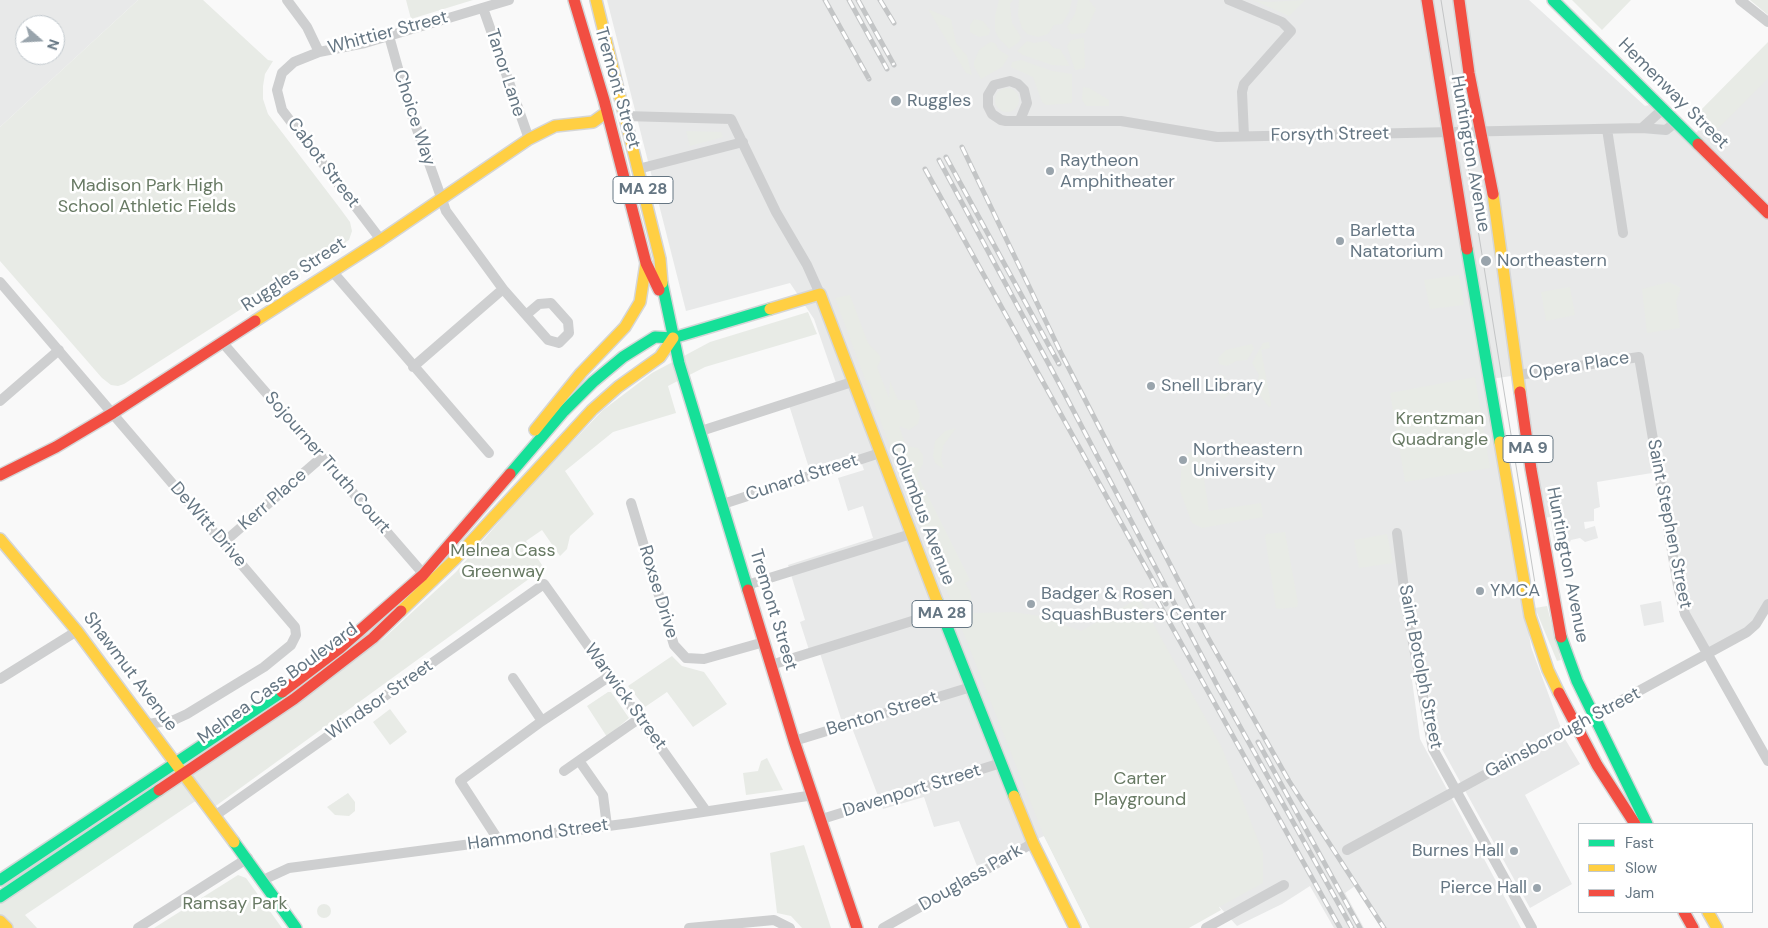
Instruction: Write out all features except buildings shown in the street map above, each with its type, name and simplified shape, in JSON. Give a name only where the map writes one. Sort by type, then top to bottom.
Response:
[{"type":"main road","name":"Tremont Street","points":[[574,0],[607,112],[646,263],[664,299]]},
{"type":"main road","name":"Tremont Street","points":[[596,0],[660,259],[664,299],[674,338],[746,585],[794,740],[857,928]]},
{"type":"main road","name":"Huntington Avenue","points":[[1427,0],[1447,133],[1530,616],[1548,670],[1575,725],[1597,765],[1634,823]]},
{"type":"main road","name":"Huntington Avenue","points":[[1459,0],[1496,212],[1531,469],[1559,628],[1565,652],[1593,716],[1647,823]]},
{"type":"main road","name":"Hemenway Street","points":[[1553,0],[1768,213]]},
{"type":"main road","name":"Ruggles Street","points":[[0,476],[63,444],[113,413],[381,240],[529,139],[555,126],[593,122],[607,112]]},
{"type":"main road","points":[[477,512],[488,493],[553,405],[625,327],[640,302],[646,263]]},
{"type":"main road","name":"Melnea Cass Boulevard","points":[[0,880],[312,670],[427,579],[477,512],[550,428],[593,382],[624,358],[655,337],[674,338],[820,294]]},
{"type":"main road","name":"Columbus Avenue","points":[[820,294],[941,612],[1033,843],[1075,928]]},
{"type":"main road","name":"Melnea Cass Boulevard","points":[[0,897],[322,679],[373,638],[427,579],[592,410],[624,383],[660,357],[674,338]]},
{"type":"main road","name":"Shawmut Avenue","points":[[0,539],[77,631],[148,724],[248,858],[296,928]]},
{"type":"main road","points":[[1597,765],[1622,823]]},
{"type":"main road","points":[[1620,767],[1658,823]]},
{"type":"main road","points":[[1672,913],[1680,928]]},
{"type":"main road","points":[[1684,913],[1692,928]]},
{"type":"main road","points":[[1695,913],[1703,928]]},
{"type":"main road","points":[[1709,913],[1717,928]]},
{"type":"main road","points":[[0,921],[7,928]]},
{"type":"street","points":[[287,0],[307,27],[318,52]]},
{"type":"street","name":"Whittier Street","points":[[278,82],[287,67],[318,52],[339,49],[389,36],[509,0]]},
{"type":"street","points":[[1230,0],[1282,22],[1291,31],[1244,84],[1242,92],[1244,136]]},
{"type":"street","points":[[1740,0],[1768,22]]},
{"type":"street","name":"Tanor Lane","points":[[483,8],[529,139]]},
{"type":"street","name":"Choice Way","points":[[389,36],[408,104],[446,211],[503,289],[526,315],[553,343],[559,343],[569,333],[568,322],[551,303],[540,304],[526,315]]},
{"type":"street","name":"Forsyth Street","points":[[1020,120],[1027,103],[1024,90],[1018,84],[1010,81],[994,85],[990,90],[987,100],[992,114],[1001,120],[1020,120],[1120,120],[1191,134],[1244,136],[1642,128],[1666,130],[1676,122]]},
{"type":"street","name":"Cabot Street","points":[[278,82],[278,97],[282,110],[381,240]]},
{"type":"street","points":[[1642,128],[1663,109]]},
{"type":"street","name":"Columbus Avenue","points":[[625,116],[731,119],[744,142],[776,212],[807,265],[820,294]]},
{"type":"street","points":[[1607,129],[1623,233]]},
{"type":"street","points":[[638,169],[744,142]]},
{"type":"street","points":[[332,271],[413,367],[489,452]]},
{"type":"street","name":"DeWitt Drive","points":[[0,282],[290,619],[296,635],[291,645],[264,667],[209,702],[174,720],[148,724]]},
{"type":"street","points":[[413,367],[503,289]]},
{"type":"street","name":"Sojourner Truth Court","points":[[222,342],[427,579]]},
{"type":"street","points":[[0,402],[59,350]]},
{"type":"street","name":"Opera Place","points":[[1518,375],[1639,357]]},
{"type":"street","name":"Saint Stephen Street","points":[[1639,357],[1681,601],[1688,620],[1768,761]]},
{"type":"street","points":[[700,430],[852,382]]},
{"type":"street","name":"Cunard Street","points":[[723,504],[880,453]]},
{"type":"street","name":"Kerr Place","points":[[223,543],[322,457]]},
{"type":"street","name":"Roxse Drive","points":[[630,503],[674,645],[686,658],[704,659],[764,642]]},
{"type":"street","name":"Saint Botolph Street","points":[[1397,533],[1406,605],[1433,749],[1532,928]]},
{"type":"street","points":[[746,585],[911,534]]},
{"type":"street","name":"Warwick Street","points":[[544,584],[706,811]]},
{"type":"street","name":"Windsor Street","points":[[216,815],[544,584]]},
{"type":"street","name":"Gainsborough Street","points":[[1346,850],[1561,735],[1575,725],[1752,629],[1768,604]]},
{"type":"street","points":[[771,665],[941,612]]},
{"type":"street","points":[[0,679],[77,631]]},
{"type":"street","points":[[500,841],[460,781],[542,721],[610,676]]},
{"type":"street","points":[[513,678],[542,721]]},
{"type":"street","name":"Benton Street","points":[[794,740],[971,687]]},
{"type":"street","points":[[564,771],[580,762],[640,718]]},
{"type":"street","points":[[580,762],[603,795],[607,826]]},
{"type":"street","name":"Davenport Street","points":[[822,819],[1001,763]]},
{"type":"street","name":"Hammond Street","points":[[263,880],[289,868],[500,841],[814,795]]},
{"type":"street","name":"Douglass Park","points":[[883,928],[1033,843]]},
{"type":"street","points":[[138,928],[248,858]]},
{"type":"street","points":[[1206,928],[1284,885]]},
{"type":"street","points":[[689,928],[774,920],[790,928]]},
{"type":"shaded area","points":[[0,0],[138,0],[0,127]]},
{"type":"shaded area","name":"Northeastern University","points":[[607,0],[1529,0],[1645,106],[1657,103],[1692,137],[1768,59],[1768,604],[1756,624],[1707,654],[1691,626],[1658,472],[1597,482],[1600,507],[1594,509],[1594,521],[1584,522],[1585,529],[1595,526],[1598,538],[1585,542],[1580,538],[1571,540],[1569,544],[1555,546],[1550,517],[1539,519],[1518,375],[1491,379],[1531,647],[1565,739],[1580,764],[1525,795],[1572,884],[1530,908],[1437,740],[1425,678],[1412,680],[1420,739],[1521,928],[1381,928],[1355,886],[1345,893],[1364,928],[1334,928],[1310,886],[1282,904],[1237,926],[1217,904],[1090,928],[1044,836],[977,866],[959,821],[934,827],[924,797],[883,809],[849,720],[842,722],[818,647],[809,650],[800,622],[805,620],[788,565],[873,538],[863,506],[848,511],[838,478],[864,470],[858,453],[809,468],[788,402],[837,386],[814,319],[790,283],[686,311]]},
{"type":"shaded area","points":[[1661,601],[1664,622],[1644,626],[1640,605]]},
{"type":"green space","name":"Madison Park High School Athletic Fields","points":[[138,0],[203,0],[268,60],[273,61],[265,74],[263,86],[263,99],[268,114],[350,222],[352,231],[349,240],[124,384],[118,386],[111,385],[102,378],[0,261],[0,127]]},
{"type":"green space","points":[[406,0],[473,0],[411,19]]},
{"type":"green space","points":[[999,0],[1013,0],[1010,4],[1012,23],[1021,37],[1019,42],[1009,49],[998,37],[995,30],[995,16]]},
{"type":"green space","points":[[1019,0],[1072,0],[1069,12],[1062,24],[1054,25],[1048,34],[1038,37],[1027,34],[1022,28],[1018,15]]},
{"type":"green space","points":[[1078,0],[1089,0],[1096,9],[1085,33],[1071,34],[1067,27],[1075,14]]},
{"type":"green space","points":[[1253,0],[1268,2],[1305,0],[1289,16]]},
{"type":"green space","points":[[1572,0],[1631,0],[1602,30]]},
{"type":"green space","points":[[1750,0],[1768,0],[1768,15]]},
{"type":"green space","points":[[928,9],[951,19],[956,43],[967,56],[972,75],[966,73]]},
{"type":"green space","points":[[974,19],[983,21],[990,30],[989,35],[979,37],[970,32],[970,25]]},
{"type":"green space","points":[[1084,38],[1085,68],[1075,70],[1067,46],[1071,40]]},
{"type":"green space","points":[[1027,41],[1034,43],[1047,41],[1054,48],[1060,49],[1070,66],[1052,65],[1017,51]]},
{"type":"green space","points":[[990,42],[995,43],[999,50],[1009,56],[1002,67],[981,79],[974,66],[974,62],[979,50]]},
{"type":"green space","points":[[1768,42],[1768,78],[1712,135],[1694,117]]},
{"type":"green space","points":[[1021,60],[1052,71],[1072,74],[1072,103],[1046,105],[1042,102],[1033,77],[1011,67],[1012,62]]},
{"type":"green space","points":[[1083,87],[1089,88],[1109,100],[1109,106],[1086,106],[1082,100]]},
{"type":"green space","points":[[1007,88],[1015,92],[1019,100],[1015,108],[1007,112],[999,108],[995,100],[999,92]]},
{"type":"green space","points":[[686,131],[721,132],[723,137],[690,146]]},
{"type":"green space","points":[[1459,275],[1464,305],[1430,309],[1424,280]]},
{"type":"green space","points":[[1669,282],[1681,288],[1676,302],[1680,328],[1647,333],[1642,289]]},
{"type":"green space","points":[[1570,287],[1575,315],[1546,321],[1541,292]]},
{"type":"green space","name":"Carter Playground","points":[[850,295],[868,343],[880,356],[881,360],[877,367],[889,398],[890,381],[898,400],[915,400],[920,416],[918,424],[909,430],[899,426],[906,446],[918,448],[923,455],[923,464],[917,474],[970,580],[965,583],[970,591],[973,613],[1013,612],[1039,616],[1081,631],[1139,598],[1222,748],[1263,853],[1263,883],[1219,907],[1221,910],[1189,928],[1090,928],[1044,836],[896,463],[835,298]]},
{"type":"green space","name":"Melnea Cass Greenway","points":[[808,312],[817,334],[705,367],[668,386],[676,413],[613,432],[565,471],[594,514],[570,536],[567,549],[560,556],[542,530],[526,541],[544,568],[206,813],[197,800],[25,915],[37,928],[0,928],[0,904],[383,639],[456,572],[528,488],[603,410],[652,373],[710,342]]},
{"type":"green space","points":[[1269,342],[1270,348],[1261,350],[1271,403],[1269,407],[1255,389],[1259,375],[1252,363],[1263,343]]},
{"type":"green space","points":[[1252,344],[1254,349],[1247,360],[1236,361],[1227,366],[1219,364],[1218,358],[1226,350]]},
{"type":"green space","points":[[1218,374],[1225,376],[1225,386],[1231,393],[1222,400],[1213,382]]},
{"type":"green space","name":"Krentzman Quadrangle","points":[[1475,377],[1490,468],[1405,482],[1390,393]]},
{"type":"green space","points":[[956,428],[943,446],[941,459],[944,468],[942,468],[935,463],[933,456],[935,441],[945,431]]},
{"type":"green space","points":[[1199,447],[1209,511],[1261,503],[1263,517],[1202,528],[1192,523],[1180,491],[1182,457]]},
{"type":"green space","points":[[1285,532],[1298,603],[1297,607],[1279,609],[1276,608],[1265,537],[1266,534]]},
{"type":"green space","points":[[1387,534],[1393,563],[1359,568],[1354,540]]},
{"type":"green space","points":[[1547,606],[1561,660],[1557,661],[1535,608]]},
{"type":"green space","points":[[672,656],[682,666],[704,672],[727,704],[693,727],[667,692],[645,707],[628,686]]},
{"type":"green space","points":[[608,692],[611,692],[629,718],[607,737],[587,706]]},
{"type":"green space","points":[[390,709],[407,732],[390,745],[373,722]]},
{"type":"green space","points":[[767,758],[783,790],[746,795],[743,773],[758,771],[761,761]]},
{"type":"green space","points":[[348,793],[355,802],[355,811],[349,816],[335,815],[327,807]]},
{"type":"green space","points":[[804,845],[831,928],[802,928],[791,916],[777,913],[770,853]]},
{"type":"green space","name":"Ramsay Park","points":[[238,875],[246,878],[282,928],[154,928]]},
{"type":"green space","points":[[321,904],[327,904],[331,911],[327,918],[321,918],[317,914],[317,908]]},
{"type":"tram line","points":[[1441,0],[1537,596]]},
{"type":"railway","points":[[825,0],[869,79]]},
{"type":"railway","points":[[849,0],[887,69]]},
{"type":"railway","points":[[858,0],[894,65]]},
{"type":"railway","points":[[880,0],[894,23]]},
{"type":"railway","points":[[962,147],[1062,355],[1207,636],[1289,781],[1384,928]]},
{"type":"railway","points":[[946,157],[1059,364]]},
{"type":"railway","points":[[939,160],[1060,385],[1218,687],[1352,928]]},
{"type":"railway","points":[[925,169],[1166,604]]},
{"type":"railway","points":[[1157,600],[1340,928]]},
{"type":"railway","points":[[1258,742],[1360,928]]},
{"type":"traffic: fast","points":[[1553,0],[1698,144]]},
{"type":"traffic: fast","points":[[1467,249],[1500,442]]},
{"type":"traffic: fast","points":[[662,283],[679,363],[748,590]]},
{"type":"traffic: fast","points":[[510,474],[564,411],[593,382],[623,357],[655,337],[673,338],[770,309]]},
{"type":"traffic: fast","points":[[937,601],[1014,796]]},
{"type":"traffic: fast","points":[[1561,637],[1577,681],[1647,823]]},
{"type":"traffic: fast","points":[[0,880],[282,692]]},
{"type":"traffic: fast","points":[[0,897],[159,790]]},
{"type":"traffic: fast","points":[[234,842],[296,928]]},
{"type":"traffic: slow","points":[[596,0],[660,259],[662,283]]},
{"type":"traffic: slow","points":[[255,321],[381,240],[529,139],[555,126],[593,122],[607,112]]},
{"type":"traffic: slow","points":[[1493,194],[1520,392]]},
{"type":"traffic: slow","points":[[535,430],[581,373],[625,327],[640,302],[646,263]]},
{"type":"traffic: slow","points":[[770,309],[820,294],[937,601]]},
{"type":"traffic: slow","points":[[401,611],[455,559],[592,410],[618,387],[660,357],[673,338]]},
{"type":"traffic: slow","points":[[1500,442],[1530,616],[1548,670],[1559,693]]},
{"type":"traffic: slow","points":[[0,539],[77,631],[234,842]]},
{"type":"traffic: slow","points":[[1014,796],[1033,843],[1075,928]]},
{"type":"traffic: slow","points":[[1709,913],[1717,928]]},
{"type":"traffic: slow","points":[[0,921],[7,928]]},
{"type":"traffic: jam","points":[[574,0],[604,100],[646,263],[659,290]]},
{"type":"traffic: jam","points":[[1427,0],[1467,249]]},
{"type":"traffic: jam","points":[[1459,0],[1469,73],[1493,194]]},
{"type":"traffic: jam","points":[[1698,144],[1768,213]]},
{"type":"traffic: jam","points":[[0,475],[56,447],[113,413],[255,321]]},
{"type":"traffic: jam","points":[[1520,392],[1531,469],[1561,637]]},
{"type":"traffic: jam","points":[[282,692],[340,648],[423,575],[510,474]]},
{"type":"traffic: jam","points":[[748,590],[794,741],[857,928]]},
{"type":"traffic: jam","points":[[159,790],[294,699],[373,638],[401,611]]},
{"type":"traffic: jam","points":[[1559,693],[1597,765],[1634,823]]},
{"type":"traffic: jam","points":[[1685,913],[1693,928]]},
{"type":"place","name":"Ruggles","points":[[896,101]]},
{"type":"place","name":"Raytheon Amphitheater","points":[[1050,171]]},
{"type":"place","name":"Barletta Natatorium","points":[[1340,241]]},
{"type":"place","name":"Northeastern","points":[[1486,261]]},
{"type":"place","name":"Snell Library","points":[[1151,386]]},
{"type":"place","name":"Northeastern University","points":[[1183,460]]},
{"type":"place","name":"YMCA","points":[[1480,591]]},
{"type":"place","name":"Badger & Rosen SquashBusters Center","points":[[1031,604]]},
{"type":"place","name":"Burnes Hall","points":[[1514,851]]},
{"type":"place","name":"Pierce Hall","points":[[1537,888]]}]
